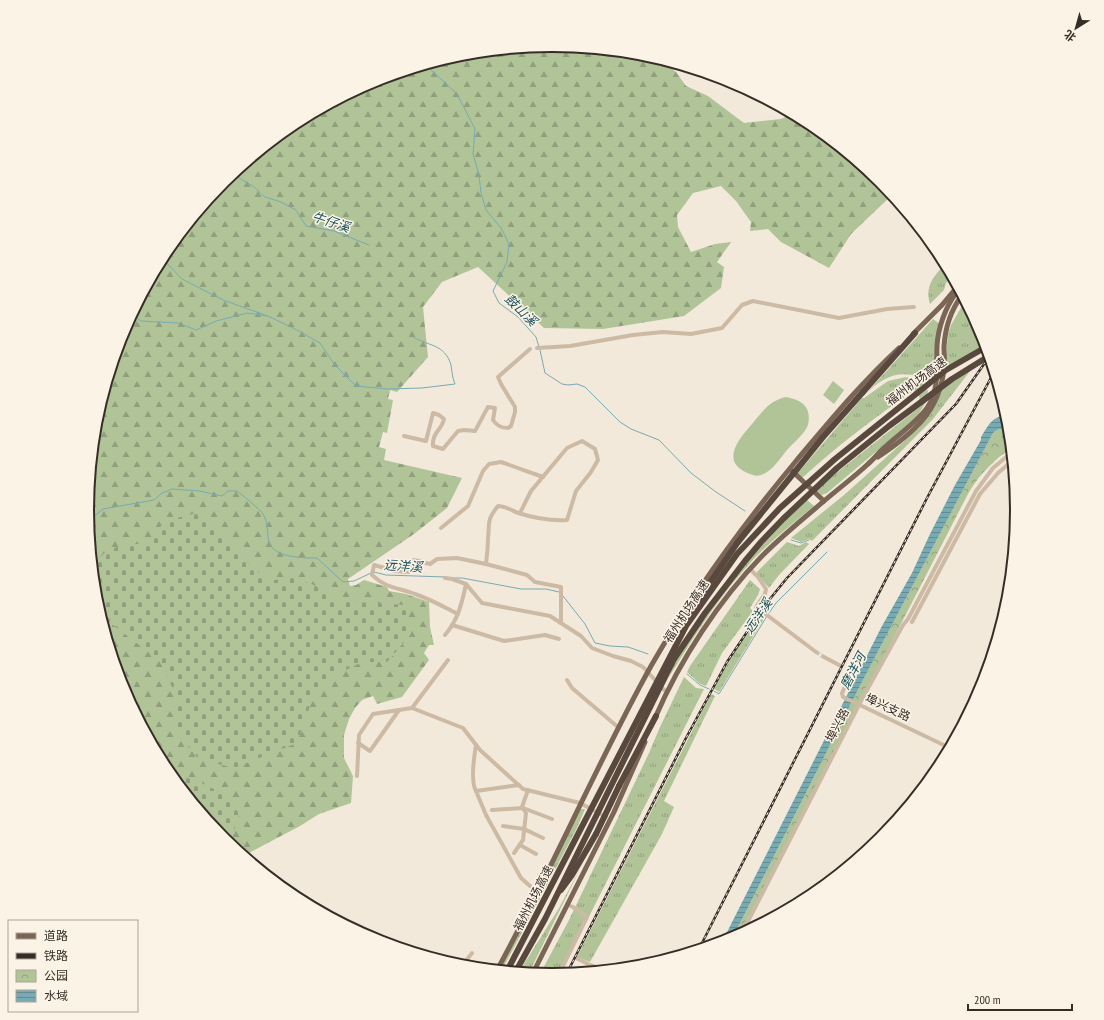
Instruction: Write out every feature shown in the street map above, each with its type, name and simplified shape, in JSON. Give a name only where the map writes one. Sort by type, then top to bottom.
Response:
[{"type":"highway","points":[[686,626],[704,590],[738,542],[823,437],[915,333]]},
{"type":"highway","name":"福州机场高速","points":[[509,966],[686,626],[737,554],[780,508],[835,459],[946,370],[981,350]]},
{"type":"highway","name":"福州机场高速","points":[[519,967],[554,900],[674,659],[705,613],[761,542],[837,468],[889,426],[952,379],[984,359]]},
{"type":"highway","points":[[554,900],[572,875],[596,834],[619,786],[656,716]]},
{"type":"main road","points":[[500,965],[580,803],[648,673],[682,615],[707,577],[747,521],[844,403],[883,362],[915,333],[954,290]]},
{"type":"main road","points":[[869,464],[884,448],[913,423],[927,407],[932,398],[937,379],[939,334],[947,309],[956,294]]},
{"type":"main road","points":[[536,967],[638,761],[667,693],[712,616],[750,569],[777,541],[916,427],[931,410],[937,400],[943,378],[944,346],[948,324],[952,312],[959,300]]},
{"type":"main road","points":[[790,469],[824,501]]},
{"type":"street","points":[[537,348],[570,346],[633,335],[664,332],[691,334],[722,328],[742,305],[753,301],[839,318],[887,308],[914,307]]},
{"type":"street","points":[[404,436],[426,440],[433,413],[444,419],[433,439],[433,446],[443,449],[458,431],[475,431],[488,407],[495,408],[493,420],[496,424],[501,428],[508,428],[511,426],[515,407],[501,384],[498,376],[530,349]]},
{"type":"street","points":[[486,564],[489,536],[488,525],[491,514],[498,506],[503,506],[520,513],[553,521],[567,520],[576,491],[591,472],[598,460],[595,449],[582,441],[567,448],[531,491],[520,513]]},
{"type":"street","name":"埠兴路","points":[[910,620],[976,491],[993,468],[1007,457]]},
{"type":"street","points":[[441,528],[468,506],[483,471],[489,464],[501,462],[543,477]]},
{"type":"street","name":"埠兴路","points":[[746,925],[859,704],[903,625],[910,620],[980,494],[998,473],[1007,465]]},
{"type":"street","points":[[458,614],[419,595],[393,588],[379,582],[372,575],[374,565],[395,571],[409,572],[414,560],[430,564],[437,559],[456,558],[527,575],[534,582],[561,587],[561,623]]},
{"type":"street","points":[[750,569],[758,577],[766,589],[758,608]]},
{"type":"street","points":[[445,578],[466,584],[482,603],[550,616],[581,636],[592,648],[643,666],[667,693]]},
{"type":"street","points":[[446,635],[458,614],[466,584]]},
{"type":"street","points":[[763,612],[816,652]]},
{"type":"street","points":[[452,625],[504,641],[545,635],[559,639]]},
{"type":"street","points":[[824,656],[841,666]]},
{"type":"street","points":[[412,708],[448,660]]},
{"type":"street","name":"埠兴支路","points":[[848,671],[849,678],[842,694],[844,698],[945,746]]},
{"type":"street","points":[[567,680],[572,688],[619,728]]},
{"type":"street","points":[[357,776],[359,735],[373,714],[412,708],[463,728],[480,750],[523,789],[580,803],[610,819]]},
{"type":"street","points":[[358,743],[370,751],[399,710]]},
{"type":"street","points":[[476,745],[474,787],[486,815],[520,878],[530,886]]},
{"type":"street","points":[[476,791],[519,785]]},
{"type":"street","points":[[514,853],[523,840],[526,813],[522,807],[528,790]]},
{"type":"street","points":[[492,810],[523,808],[552,819]]},
{"type":"street","points":[[503,826],[524,829],[543,838]]},
{"type":"street","points":[[520,845],[536,854]]},
{"type":"street","points":[[562,968],[587,917],[568,905]]},
{"type":"street","points":[[467,960],[472,953]]},
{"type":"street","points":[[569,954],[594,966]]},
{"type":"green space","points":[[552,52],[582,53],[612,56],[671,68],[676,72],[686,86],[708,96],[744,123],[781,119],[786,117],[831,147],[876,186],[888,199],[851,234],[829,268],[781,242],[768,229],[750,231],[751,222],[736,201],[721,186],[693,193],[677,215],[678,227],[691,252],[715,244],[731,242],[717,262],[724,267],[721,288],[684,316],[603,329],[544,328],[478,267],[442,282],[423,307],[428,357],[397,392],[390,390],[388,399],[393,400],[387,433],[383,432],[379,447],[386,449],[384,460],[462,478],[447,508],[414,534],[348,579],[350,586],[356,585],[364,580],[387,587],[389,591],[406,594],[429,602],[430,627],[434,645],[429,645],[424,653],[429,660],[402,697],[377,704],[373,696],[362,700],[355,708],[349,719],[344,735],[344,758],[353,776],[351,803],[319,814],[300,826],[249,853],[228,834],[208,812],[171,764],[141,713],[118,657],[103,599],[95,540],[95,480],[98,450],[110,391],[118,363],[141,307],[155,281],[189,231],[228,186],[250,166],[273,147],[323,113],[349,99],[405,76],[463,61],[492,56]]},
{"type":"green space","points":[[941,268],[948,280],[944,290],[930,304],[929,287]]},
{"type":"green space","points":[[962,306],[980,349],[945,368],[948,334],[951,325]]},
{"type":"green space","points":[[933,319],[940,324],[932,384],[914,375],[897,375],[881,381],[866,394]]},
{"type":"green space","points":[[971,370],[933,419],[812,541],[809,539],[801,542],[791,538],[844,495],[919,428],[930,413],[942,388]]},
{"type":"green space","points":[[906,377],[923,383],[928,391],[926,402],[916,418],[827,493],[822,495],[815,490],[921,406],[919,396],[913,391],[884,411],[802,478],[797,474],[862,398],[888,381]]},
{"type":"green space","points":[[833,381],[844,390],[834,404],[823,395]]},
{"type":"green space","points":[[786,397],[799,401],[807,408],[809,418],[806,429],[770,470],[756,476],[743,470],[736,465],[734,459],[736,445],[767,407],[775,401]]},
{"type":"green space","points":[[1002,429],[1006,452],[987,468],[969,492],[746,925],[737,929],[863,680],[993,433]]},
{"type":"green space","points":[[806,499],[814,506],[769,544],[733,582],[704,622],[669,677],[674,664],[692,635],[744,565],[771,533]]},
{"type":"green space","points":[[197,513],[231,540],[251,567],[270,581],[291,577],[314,585],[342,601],[406,605],[411,634],[387,662],[362,662],[324,681],[311,703],[297,743],[234,768],[199,759],[177,734],[175,694],[161,662],[108,621],[98,570],[97,561],[106,551],[125,544],[147,544],[165,521]]},
{"type":"green space","points":[[787,542],[799,546],[806,542],[809,544],[779,575],[769,588],[756,573]]},
{"type":"green space","points":[[750,580],[760,589],[750,608],[753,611],[722,653],[706,686],[699,683],[687,672]]},
{"type":"green space","points":[[761,615],[765,617],[719,692],[713,688],[737,649]]},
{"type":"green space","points":[[684,677],[696,688],[704,689],[563,968],[543,968],[569,920]]},
{"type":"green space","points":[[711,694],[715,696],[664,801],[674,807],[662,834],[590,962],[577,957]]},
{"type":"green space","points":[[180,776],[192,778],[229,797],[239,814],[232,838],[208,812]]},
{"type":"green space","points":[[579,809],[585,809],[577,828],[505,965],[502,965]]},
{"type":"green space","points":[[580,869],[532,967],[522,967],[559,908]]},
{"type":"water","points":[[1000,417],[1002,429],[993,433],[863,680],[737,929],[726,933],[882,626],[912,573],[955,485],[981,440],[981,437],[989,425]]},
{"type":"waterway","name":"鼓山溪","points":[[430,69],[457,94],[475,129],[473,154],[486,210],[501,228],[509,244],[507,262],[493,291],[499,303],[518,317],[536,337],[539,347]]},
{"type":"waterway","name":"牛仔溪","points":[[238,177],[253,186],[265,197],[281,202],[296,210],[306,226],[334,231],[369,245]]},
{"type":"waterway","points":[[167,263],[182,279],[223,300],[265,315]]},
{"type":"waterway","points":[[136,318],[141,321],[178,323],[196,330],[216,321],[247,313],[268,316],[320,343],[334,364],[356,386],[387,389],[422,388],[455,384],[451,365],[445,353],[435,346],[413,337]]},
{"type":"waterway","name":"鼓山溪","points":[[540,350],[545,373],[562,384],[577,384],[585,387],[620,422],[631,429],[659,440],[691,473],[745,511]]},
{"type":"waterway","name":"远洋溪","points":[[94,516],[103,509],[154,500],[162,493],[172,489],[200,491],[222,496],[228,491],[237,491],[261,511],[267,524],[269,542],[277,551],[290,556],[317,558],[343,582],[354,581],[371,573]]},
{"type":"waterway","points":[[791,540],[801,543],[809,540]]},
{"type":"waterway","name":"远洋溪","points":[[769,613],[776,603],[827,552]]},
{"type":"waterway","name":"远洋溪","points":[[374,572],[386,575],[445,577]]},
{"type":"waterway","name":"远洋溪","points":[[454,578],[462,578],[521,589],[546,589],[559,592]]},
{"type":"waterway","name":"远洋溪","points":[[563,596],[585,624],[595,643],[628,647],[648,654]]},
{"type":"waterway","name":"远洋溪","points":[[714,691],[719,694],[767,616]]},
{"type":"waterway","name":"远洋溪","points":[[687,674],[700,685],[709,689]]},
{"type":"tunnel","points":[[816,652],[824,657]]},
{"type":"railway","points":[[570,967],[686,738],[727,662],[765,605],[787,578],[956,404],[986,362]]},
{"type":"railway","points":[[702,943],[927,498],[990,379]]},
{"type":"water label","name":"磨洋河","points":[[853,671]]}]
